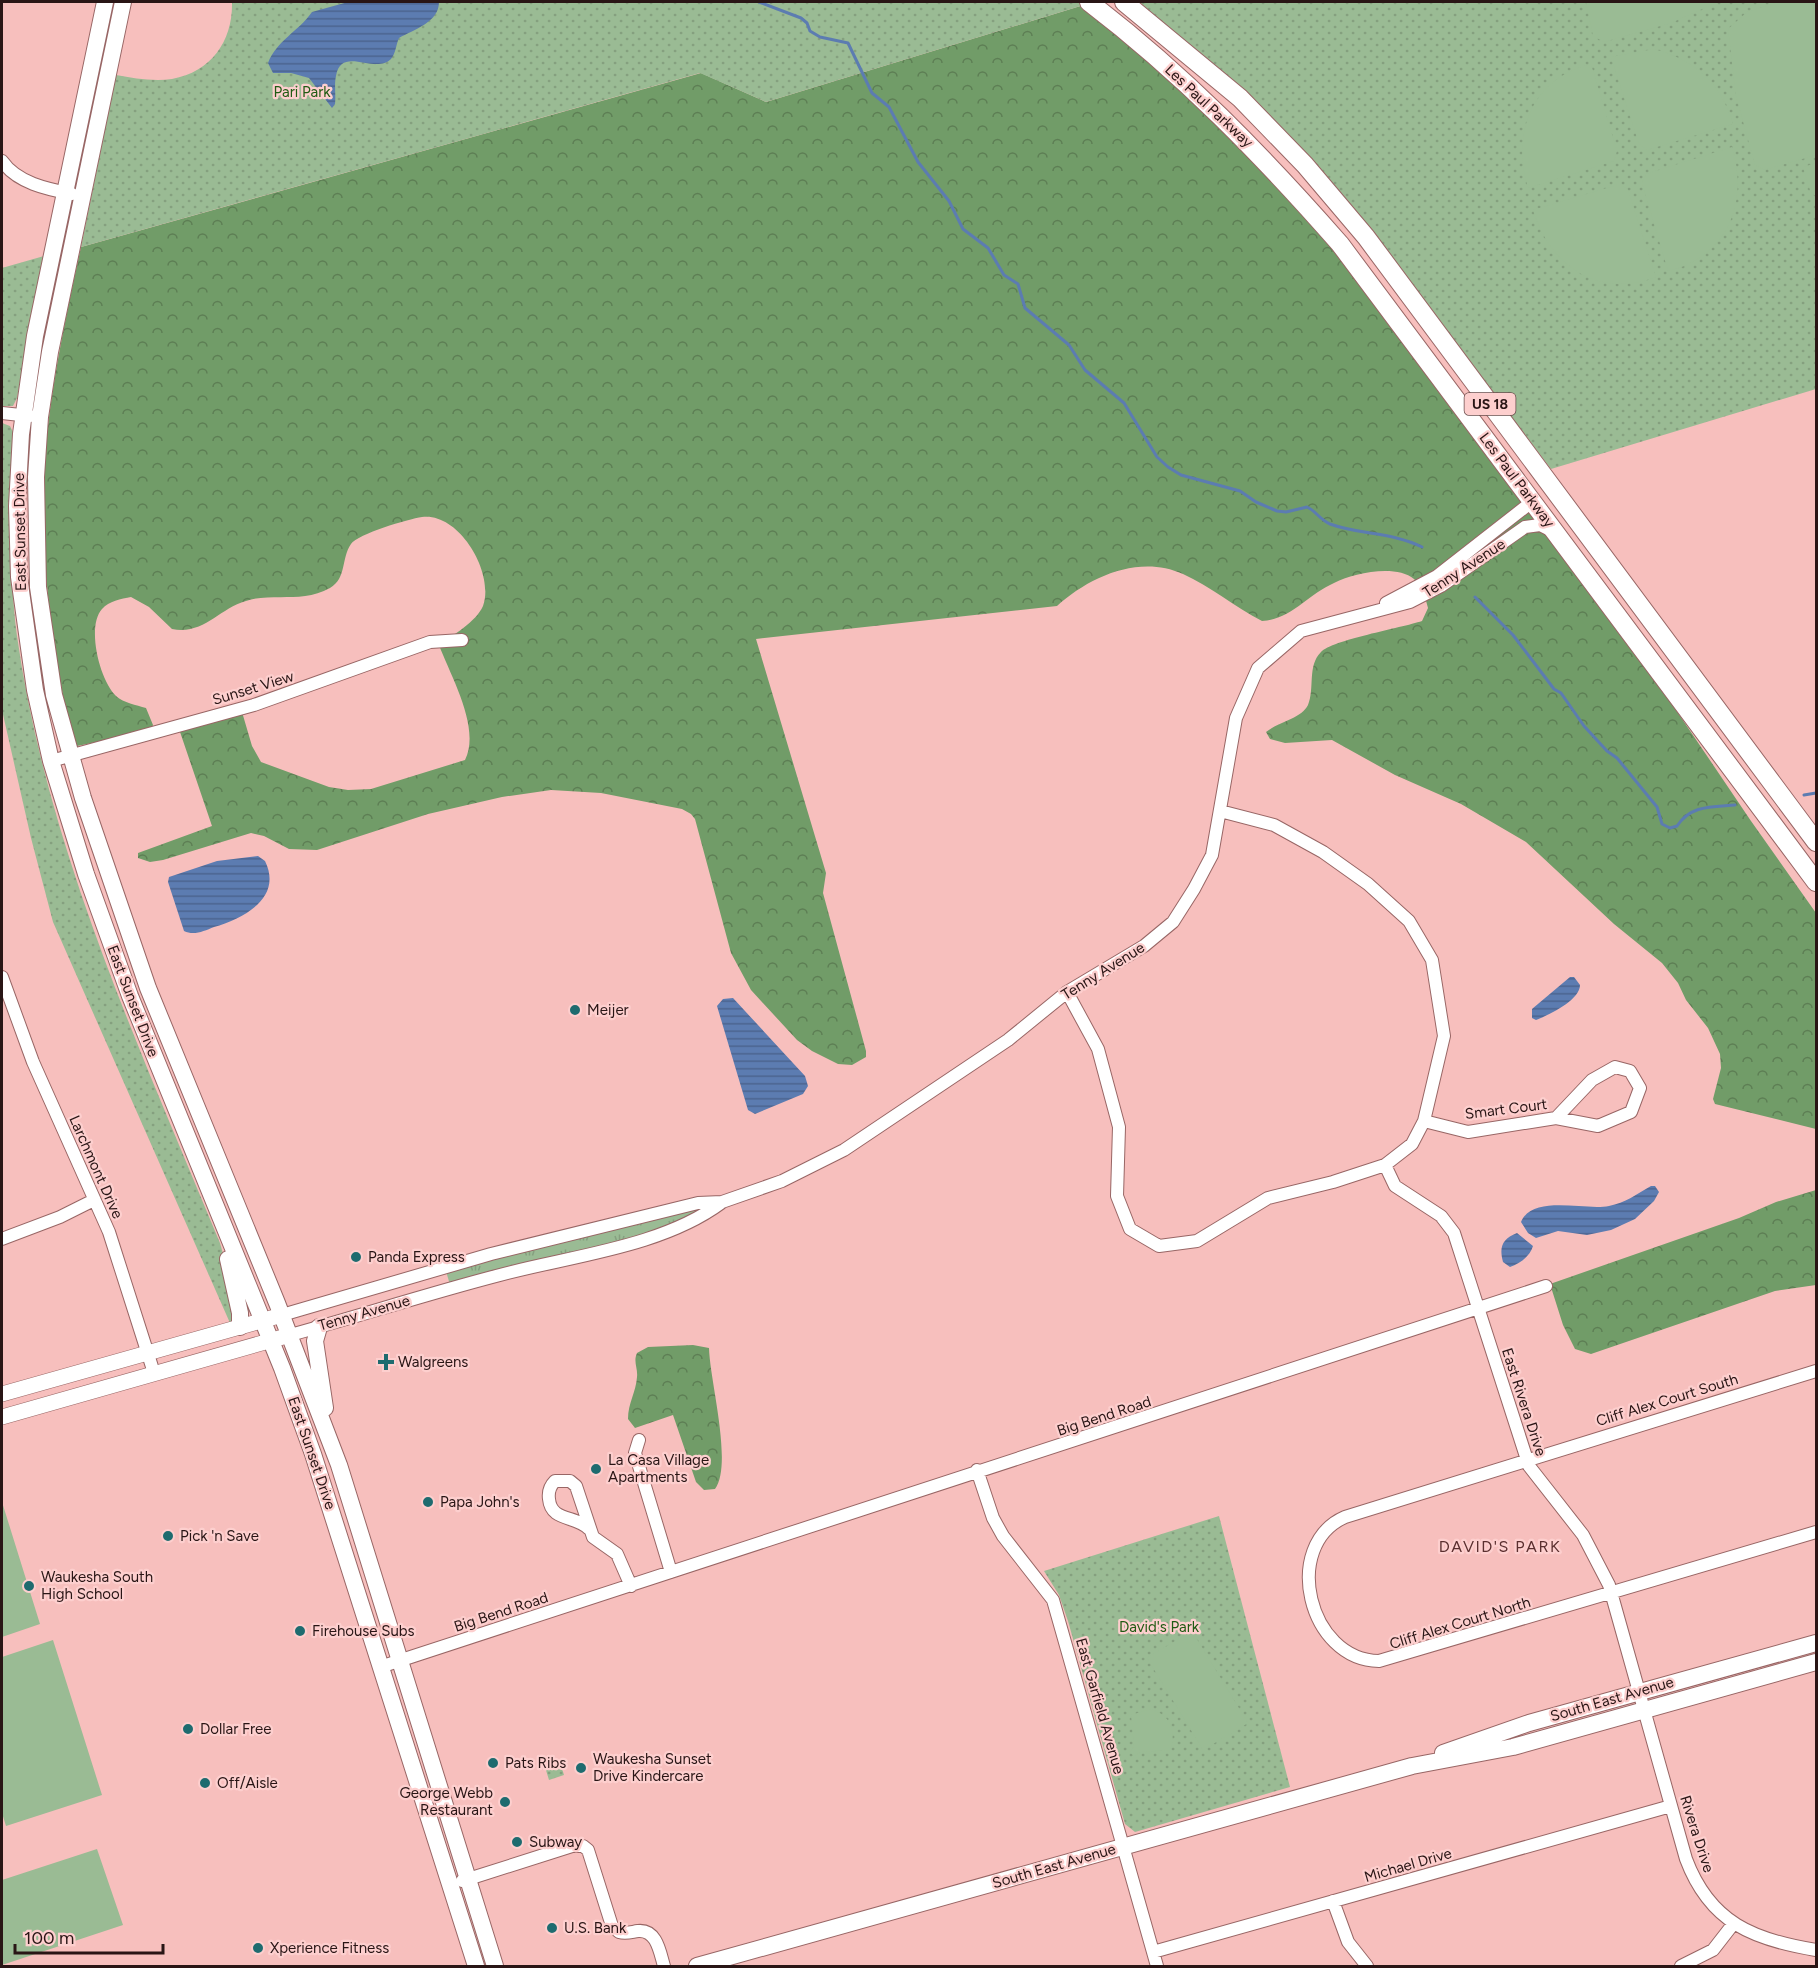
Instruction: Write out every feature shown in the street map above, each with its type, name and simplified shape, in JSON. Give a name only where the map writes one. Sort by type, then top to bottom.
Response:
[{"type":"main road","name":"East Sunset Drive","points":[[105,2],[36,336],[23,415],[18,486],[19,577],[34,690],[51,761],[87,874],[130,996],[270,1340],[313,1454],[476,1966]]},
{"type":"main road","name":"East Sunset Drive","points":[[123,2],[50,352],[40,417],[36,477],[38,586],[54,695],[70,755],[148,988],[282,1315],[326,1430],[495,1966]]},
{"type":"main road","name":"Les Paul Parkway","points":[[1089,2],[1195,90],[1272,166],[1340,244],[1816,882]]},
{"type":"main road","name":"Les Paul Parkway","points":[[1125,2],[1240,98],[1305,165],[1358,228],[1816,842]]},
{"type":"main road","points":[[1533,501],[1549,500],[1639,617],[1684,664]]},
{"type":"main road","points":[[225,1231],[240,1313],[240,1327]]},
{"type":"main road","points":[[319,1327],[315,1341],[326,1430]]},
{"type":"main road","name":"South East Avenue","points":[[697,1966],[1412,1766],[1528,1723],[1816,1643]]},
{"type":"main road","name":"South East Avenue","points":[[1412,1766],[1502,1749],[1816,1662]]},
{"type":"street","points":[[2,161],[14,175],[25,181],[82,196]]},
{"type":"street","points":[[2,413],[40,417]]},
{"type":"street","name":"Tenny Avenue","points":[[1369,612],[1437,576],[1533,501]]},
{"type":"street","name":"Tenny Avenue","points":[[2,1394],[445,1268],[698,1203],[722,1202],[782,1181],[850,1147],[1008,1040],[1068,992],[1144,946],[1173,922],[1194,890],[1212,855],[1236,718],[1258,668],[1301,631],[1410,602],[1441,586],[1525,527],[1540,525],[1556,532]]},
{"type":"street","name":"Sunset View","points":[[51,761],[274,698],[430,642],[462,640]]},
{"type":"street","points":[[1068,992],[1098,1049],[1119,1128],[1118,1196],[1130,1229],[1159,1246],[1197,1241],[1268,1198],[1334,1182],[1384,1165],[1412,1144],[1424,1121],[1444,1036],[1432,960],[1408,921],[1368,884],[1323,852],[1274,825],[1220,811]]},
{"type":"street","name":"Larchmont Drive","points":[[2,977],[29,1054],[121,1265],[154,1373]]},
{"type":"street","points":[[130,996],[148,988]]},
{"type":"street","name":"Smart Court","points":[[1424,1121],[1468,1132],[1556,1118],[1598,1126],[1631,1112],[1640,1088],[1630,1071],[1615,1067],[1592,1080],[1556,1118]]},
{"type":"street","name":"East Rivera Drive","points":[[1384,1165],[1395,1185],[1441,1216],[1454,1233],[1527,1460],[1532,1471],[1590,1546],[1612,1594],[1639,1692]]},
{"type":"street","points":[[2,1239],[94,1200]]},
{"type":"street","name":"Tenny Avenue","points":[[2,1418],[451,1288],[674,1229],[701,1218],[722,1202]]},
{"type":"street","points":[[577,1234],[582,1255]]},
{"type":"street","points":[[445,1268],[451,1288]]},
{"type":"street","name":"Big Bend Road","points":[[380,1667],[977,1470],[1154,1416],[1546,1286]]},
{"type":"street","points":[[205,1337],[211,1358]]},
{"type":"street","name":"Cliff Alex Court South","points":[[1527,1460],[1816,1371]]},
{"type":"street","points":[[639,1440],[635,1453],[671,1572]]},
{"type":"street","name":"Cliff Alex Court North","points":[[1527,1460],[1364,1510],[1327,1527],[1313,1550],[1309,1570],[1312,1598],[1323,1630],[1333,1644],[1350,1656],[1373,1661],[1388,1660],[1612,1594]]},
{"type":"street","name":"East Garfield Avenue","points":[[977,1470],[993,1518],[1003,1536],[1053,1600],[1157,1966]]},
{"type":"street","points":[[589,1529],[596,1541],[617,1554],[631,1586]]},
{"type":"street","points":[[1612,1594],[1816,1532]]},
{"type":"street","name":"Rivera Drive","points":[[1639,1692],[1686,1859],[1700,1888],[1712,1904],[1734,1923],[1760,1938],[1816,1950]]},
{"type":"street","name":"Michael Drive","points":[[1153,1952],[1671,1806]]},
{"type":"street","points":[[448,1881],[468,1881],[572,1846],[583,1846],[588,1851],[612,1926],[624,1933],[644,1931],[651,1935],[657,1942],[664,1966]]},
{"type":"street","points":[[1333,1901],[1348,1942],[1367,1966]]},
{"type":"street","points":[[1682,1966],[1713,1950],[1734,1923]]},
{"type":"green space","name":"Pari Park","points":[[232,2],[1084,2],[1087,4],[766,102],[700,73],[81,247],[116,75],[165,80],[186,75],[198,69],[209,62],[224,41],[229,29]]},
{"type":"green space","points":[[1139,2],[1816,2],[1816,389],[1551,469],[1354,212],[1221,72]]},
{"type":"green space","points":[[1586,2],[1718,2],[1671,23],[1604,42],[1593,36]]},
{"type":"green space","points":[[1778,2],[1816,3],[1816,155],[1764,170],[1755,165],[1736,96],[1728,29],[1747,12]]},
{"type":"green space","points":[[1087,4],[1124,33],[1321,228],[1578,565],[1816,913],[1816,1129],[1715,1104],[1713,1099],[1721,1068],[1720,1054],[1708,1028],[1686,1000],[1678,983],[1662,963],[1614,924],[1526,842],[1461,804],[1395,775],[1332,740],[1285,743],[1270,739],[1266,732],[1300,714],[1308,705],[1314,664],[1321,652],[1338,643],[1422,621],[1428,608],[1422,589],[1414,579],[1397,572],[1363,573],[1342,579],[1282,616],[1262,621],[1183,574],[1166,568],[1149,566],[1132,568],[1099,578],[1070,595],[1057,606],[756,639],[826,873],[823,893],[866,1051],[866,1057],[852,1065],[838,1064],[812,1051],[797,1040],[751,990],[731,953],[695,819],[682,809],[601,793],[551,790],[502,797],[428,814],[317,850],[289,849],[264,836],[251,833],[163,860],[150,862],[138,858],[138,853],[212,826],[179,729],[242,712],[252,746],[261,762],[329,787],[348,790],[371,789],[465,760],[469,747],[467,718],[439,645],[464,628],[480,612],[485,592],[484,577],[471,547],[461,534],[449,524],[436,518],[422,517],[384,528],[355,540],[348,550],[339,579],[330,588],[308,596],[266,597],[246,601],[193,628],[172,629],[149,607],[131,597],[115,601],[105,606],[97,617],[95,640],[100,667],[110,689],[116,696],[126,702],[146,708],[153,725],[151,731],[77,746],[71,736],[53,637],[46,570],[43,502],[46,440],[54,385],[81,247],[701,73],[766,102]]},
{"type":"green space","points":[[1654,49],[1682,60],[1704,75],[1714,85],[1728,109],[1733,124],[1647,150],[1639,144],[1611,57]]},
{"type":"green space","points":[[1591,64],[1617,151],[1614,161],[1528,188],[1523,167],[1522,147],[1531,111],[1541,95],[1554,82],[1571,71]]},
{"type":"green space","points":[[1732,147],[1737,168],[1738,188],[1729,224],[1719,240],[1706,253],[1689,264],[1668,271],[1642,183],[1646,174]]},
{"type":"green space","points":[[1816,163],[1816,197],[1810,190],[1803,167]]},
{"type":"green space","points":[[1620,184],[1628,190],[1656,277],[1635,283],[1615,284],[1579,273],[1564,262],[1551,247],[1533,210]]},
{"type":"green space","points":[[44,256],[17,398],[13,406],[2,406],[2,268]]},
{"type":"green space","points":[[2,423],[10,426],[13,432],[12,560],[17,636],[31,715],[50,793],[99,946],[220,1243],[229,1275],[234,1320],[230,1323],[53,922],[31,838],[2,710]]},
{"type":"green space","points":[[1816,1190],[1816,1285],[1775,1291],[1591,1354],[1575,1349],[1563,1325],[1550,1284],[1739,1218],[1776,1202]]},
{"type":"green space","points":[[722,1202],[674,1229],[451,1288],[445,1268]]},
{"type":"green space","points":[[693,1345],[709,1348],[722,1461],[720,1477],[715,1489],[704,1490],[696,1482],[673,1415],[635,1428],[628,1419],[636,1382],[637,1353],[648,1347]]},
{"type":"green space","points":[[2,1502],[40,1624],[2,1637]]},
{"type":"green space","name":"David's Park","points":[[1219,1516],[1290,1787],[1135,1832],[1125,1824],[1068,1621],[1059,1595],[1044,1571]]},
{"type":"green space","points":[[1192,1631],[1248,1723],[1203,1750],[1147,1658]]},
{"type":"green space","points":[[53,1640],[102,1795],[6,1826],[2,1813],[2,1657]]},
{"type":"green space","points":[[1150,1709],[1163,1715],[1170,1724],[1173,1736],[1170,1750],[1141,1752],[1134,1756],[1130,1752],[1134,1746],[1131,1715]]},
{"type":"green space","points":[[560,1762],[564,1775],[549,1780],[545,1767]]},
{"type":"green space","points":[[97,1849],[123,1925],[2,1965],[2,1880]]},
{"type":"water","points":[[348,2],[439,2],[438,9],[431,20],[399,38],[391,59],[376,64],[351,61],[339,67],[335,79],[335,104],[332,108],[309,78],[291,73],[273,73],[268,63],[282,42],[312,12]]},
{"type":"water","points":[[258,856],[265,861],[269,874],[269,886],[265,896],[258,904],[226,923],[195,933],[184,931],[168,882],[169,877],[217,861]]},
{"type":"water","points":[[1570,977],[1574,977],[1580,985],[1575,996],[1548,1015],[1536,1020],[1532,1018],[1532,1009]]},
{"type":"water","points":[[733,998],[805,1076],[808,1086],[803,1094],[755,1114],[748,1110],[717,1006],[723,999]]},
{"type":"water","points":[[1655,1186],[1659,1192],[1654,1201],[1635,1219],[1611,1230],[1587,1235],[1558,1231],[1536,1238],[1528,1233],[1521,1222],[1527,1213],[1536,1208],[1560,1205],[1599,1207],[1615,1205]]},
{"type":"water","points":[[1517,1233],[1533,1246],[1524,1259],[1510,1267],[1503,1262],[1501,1252],[1505,1241]]},
{"type":"waterway","points":[[759,2],[801,18],[807,23],[810,31],[820,37],[848,43],[872,93],[889,107],[918,162],[949,201],[963,229],[988,248],[1004,275],[1018,284],[1025,308],[1069,345],[1085,370],[1124,403],[1157,457],[1168,467],[1181,475],[1240,491],[1256,502],[1277,511],[1286,512],[1307,507],[1323,520],[1341,528],[1388,536],[1422,547]]},
{"type":"waterway","points":[[1475,597],[1513,635],[1554,689],[1561,693],[1584,726],[1607,751],[1617,758],[1657,807],[1662,824],[1670,828],[1677,826],[1689,814],[1702,808],[1735,805]]},
{"type":"waterway","points":[[1804,795],[1816,793]]},
{"type":"place","name":"Meijer","points":[[575,1010]]},
{"type":"place","name":"Panda Express","points":[[356,1257]]},
{"type":"place","name":"Walgreens","points":[[386,1362]]},
{"type":"place","name":"La Casa Village Apartments","points":[[596,1469]]},
{"type":"place","name":"Papa John's","points":[[428,1502]]},
{"type":"place","name":"Pick 'n Save","points":[[168,1536]]},
{"type":"place","name":"Waukesha South High School","points":[[29,1586]]},
{"type":"place","name":"Firehouse Subs","points":[[300,1631]]},
{"type":"place","name":"Dollar Free","points":[[188,1729]]},
{"type":"place","name":"Pats Ribs","points":[[493,1763]]},
{"type":"place","name":"Waukesha Sunset Drive Kindercare","points":[[581,1768]]},
{"type":"place","name":"Off/Aisle","points":[[205,1783]]},
{"type":"place","name":"George Webb Restaurant","points":[[505,1802]]},
{"type":"place","name":"Subway","points":[[517,1842]]},
{"type":"place","name":"U.S. Bank","points":[[552,1928]]},
{"type":"place","name":"Xperience Fitness","points":[[258,1948]]},
{"type":"district","name":"DAVID'S PARK","points":[[1500,1546]]}]
